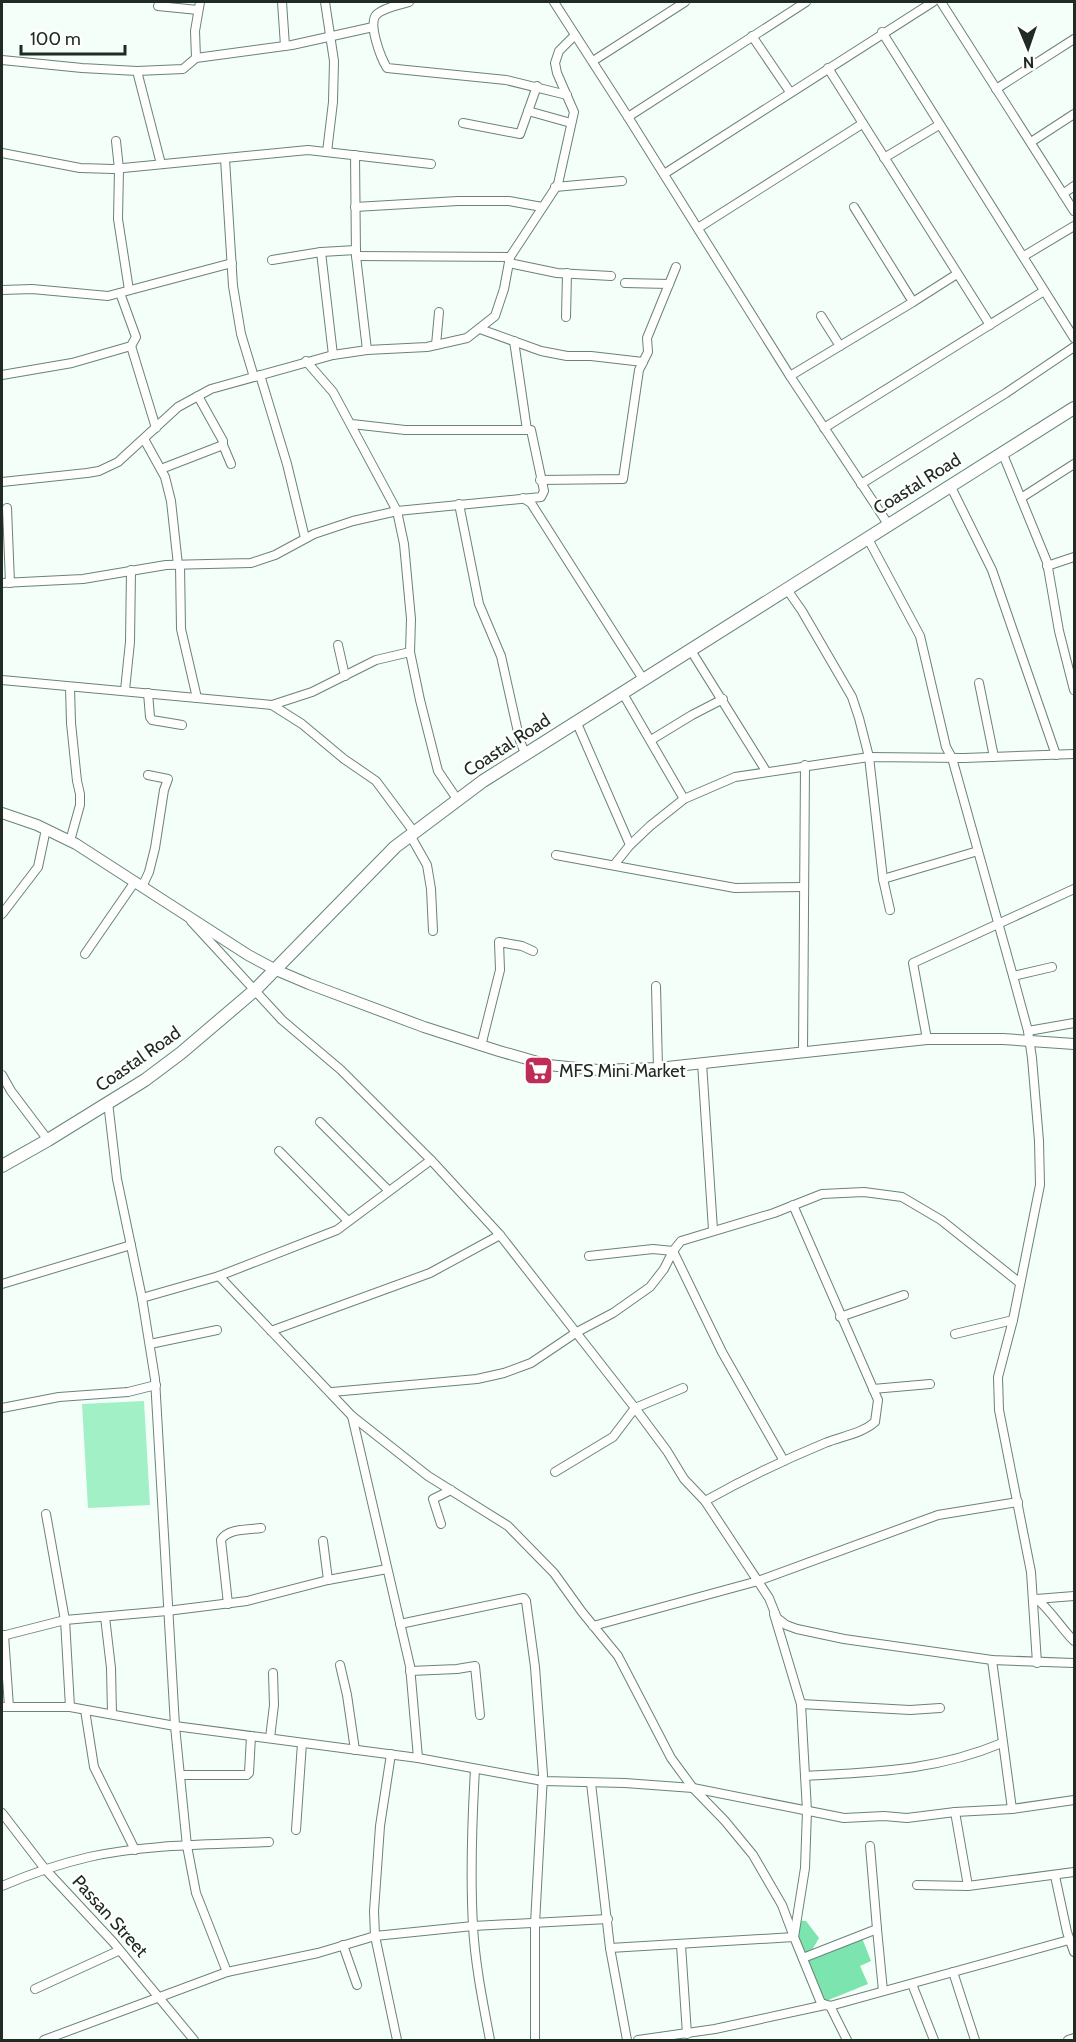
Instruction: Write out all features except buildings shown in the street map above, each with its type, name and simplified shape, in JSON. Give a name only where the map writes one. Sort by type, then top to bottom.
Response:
[{"type":"main road","name":"Coastal Road","points":[[2,1166],[145,1080],[181,1053],[276,970],[395,847],[457,800],[525,753],[1074,408]]},
{"type":"street","points":[[282,2],[285,46]]},
{"type":"street","points":[[325,2],[334,61],[333,102],[327,152]]},
{"type":"street","points":[[409,2],[378,14],[374,19],[373,27],[382,59],[387,68],[506,80],[567,95]]},
{"type":"street","points":[[592,61],[685,2]]},
{"type":"street","points":[[628,117],[806,2]]},
{"type":"street","points":[[664,174],[882,32],[933,2]]},
{"type":"street","points":[[940,2],[1074,211]]},
{"type":"street","points":[[558,3],[575,35],[790,376],[888,524]]},
{"type":"street","points":[[158,6],[199,6],[195,31],[196,58]]},
{"type":"street","points":[[2,60],[137,71],[183,69],[196,58],[285,46],[373,27]]},
{"type":"street","points":[[882,32],[1074,338]]},
{"type":"street","points":[[2,482],[99,471],[118,462],[178,407],[210,389],[333,355],[436,345],[467,338],[480,329],[495,316],[504,289],[509,260],[558,184],[574,112],[556,73],[555,63],[559,51],[575,35]]},
{"type":"street","points":[[752,36],[790,92]]},
{"type":"street","points":[[996,88],[1074,39]]},
{"type":"street","points":[[828,68],[990,326]]},
{"type":"street","points":[[137,71],[161,164]]},
{"type":"street","points":[[463,123],[520,134],[537,86]]},
{"type":"street","points":[[528,111],[571,123]]},
{"type":"street","points":[[1031,142],[1074,114]]},
{"type":"street","points":[[698,228],[862,124]]},
{"type":"street","points":[[885,158],[939,125]]},
{"type":"street","points":[[2,375],[72,363],[131,346],[136,337],[124,292],[118,219],[119,169],[116,141]]},
{"type":"street","points":[[2,153],[80,168],[119,169],[309,150],[431,164]]},
{"type":"street","points":[[355,155],[356,253],[367,350]]},
{"type":"street","points":[[225,159],[233,286],[241,334],[287,464],[305,538]]},
{"type":"street","points":[[555,187],[622,181]]},
{"type":"street","points":[[1063,194],[1074,186]]},
{"type":"street","points":[[355,207],[458,201],[509,201],[542,207]]},
{"type":"street","points":[[854,207],[913,302]]},
{"type":"street","points":[[1024,256],[1074,226]]},
{"type":"street","points":[[321,252],[333,355]]},
{"type":"street","points":[[272,260],[321,252],[509,260],[546,271],[611,276]]},
{"type":"street","points":[[2,290],[32,289],[108,296],[232,263]]},
{"type":"street","points":[[540,480],[623,479],[639,370],[648,352],[647,338],[676,267]]},
{"type":"street","points":[[566,317],[567,273]]},
{"type":"street","points":[[790,376],[957,274]]},
{"type":"street","points":[[625,283],[669,284]]},
{"type":"street","points":[[824,428],[1044,291]]},
{"type":"street","points":[[436,345],[439,312]]},
{"type":"street","points":[[821,316],[840,346]]},
{"type":"street","points":[[480,329],[541,351],[567,356],[591,356],[643,362]]},
{"type":"street","points":[[514,341],[527,430]]},
{"type":"street","points":[[131,346],[156,428]]},
{"type":"street","points":[[861,484],[1074,347]]},
{"type":"street","points":[[306,361],[333,392],[397,511],[405,555],[411,630],[410,652],[438,771],[457,800]]},
{"type":"street","points":[[198,396],[223,441],[231,464]]},
{"type":"street","points":[[7,508],[6,583],[83,579],[131,570],[179,565],[251,562],[275,555],[305,538],[353,521],[397,511],[541,497],[544,491],[531,430],[405,430],[352,424]]},
{"type":"street","points":[[144,439],[165,477],[171,501],[179,565],[181,629],[197,698]]},
{"type":"street","points":[[161,469],[223,445]]},
{"type":"street","points":[[1002,452],[1047,566],[1059,631],[1074,690]]},
{"type":"street","points":[[1021,498],[1074,464]]},
{"type":"street","points":[[950,485],[992,570],[1056,755]]},
{"type":"street","points":[[523,498],[531,503],[644,679]]},
{"type":"street","points":[[459,504],[479,604],[501,656],[520,741],[525,753]]},
{"type":"street","points":[[867,537],[920,636],[946,747],[952,758],[1029,1036],[1040,1141],[1040,1185],[1013,1320],[998,1377],[999,1410],[1018,1502],[1034,1599],[1037,1663]]},
{"type":"street","points":[[1047,566],[1074,557]]},
{"type":"street","points":[[125,690],[130,642],[131,570]]},
{"type":"street","points":[[786,588],[852,697],[869,757],[883,879],[890,910]]},
{"type":"street","points":[[338,645],[345,676]]},
{"type":"street","points":[[690,649],[766,771]]},
{"type":"street","points":[[2,680],[272,705],[312,692],[376,660],[410,652]]},
{"type":"street","points":[[980,683],[994,757]]},
{"type":"street","points":[[70,687],[71,723],[80,794],[80,805],[70,841]]},
{"type":"street","points":[[622,692],[684,799]]},
{"type":"street","points":[[148,693],[152,720],[182,725]]},
{"type":"street","points":[[651,740],[723,699]]},
{"type":"street","points":[[272,705],[302,724],[344,759],[376,781],[412,834],[428,864],[433,931]]},
{"type":"street","points":[[576,721],[630,845]]},
{"type":"street","points":[[614,865],[630,845],[650,826],[684,799],[735,777],[869,757],[952,758],[1074,754]]},
{"type":"street","points":[[803,1052],[804,765]]},
{"type":"street","points":[[85,954],[149,872],[168,779],[148,775]]},
{"type":"street","points":[[2,813],[46,829],[70,841],[248,955],[276,970],[423,1027],[548,1065],[598,1070],[658,1068],[927,1039],[1029,1036],[1074,1044]]},
{"type":"street","points":[[2,914],[38,867],[46,829]]},
{"type":"street","points":[[883,879],[978,851]]},
{"type":"street","points":[[556,855],[735,888],[804,887]]},
{"type":"street","points":[[927,1039],[913,963],[1074,889]]},
{"type":"street","points":[[183,912],[282,1020],[341,1070],[431,1160],[500,1235],[635,1408],[684,1479],[705,1501],[769,1598],[801,1704],[807,1811],[805,1868],[794,1937]]},
{"type":"street","points":[[482,1046],[500,970],[500,942],[522,946],[533,951]]},
{"type":"street","points":[[1013,976],[1052,968]]},
{"type":"street","points":[[656,986],[658,1068]]},
{"type":"street","points":[[1029,1036],[1074,1023]]},
{"type":"street","points":[[702,1064],[712,1230]]},
{"type":"street","points":[[2,1075],[11,1091],[48,1140]]},
{"type":"street","points":[[108,1102],[117,1179],[142,1298],[156,1385],[167,1611],[187,1846],[196,1893],[227,1972]]},
{"type":"street","points":[[320,1122],[390,1191]]},
{"type":"street","points":[[279,1150],[348,1221]]},
{"type":"street","points":[[142,1298],[219,1276],[337,1230],[431,1160]]},
{"type":"street","points":[[332,1392],[477,1379],[531,1364],[576,1332],[613,1313],[650,1287],[681,1241],[774,1213],[822,1194],[864,1192],[902,1197],[941,1220],[1020,1283]]},
{"type":"street","points":[[705,1501],[748,1477],[829,1441],[867,1429],[875,1422],[878,1400],[793,1205]]},
{"type":"street","points":[[271,1331],[430,1273],[500,1235]]},
{"type":"street","points":[[2,1284],[131,1245]]},
{"type":"street","points":[[589,1256],[653,1249],[673,1251]]},
{"type":"street","points":[[673,1251],[722,1353],[784,1461]]},
{"type":"street","points":[[219,1276],[311,1375],[332,1392],[352,1416],[428,1476],[508,1526],[554,1573],[618,1656],[671,1758],[693,1788],[725,1821],[753,1855],[782,1905],[821,2003],[830,2006],[847,2040]]},
{"type":"street","points":[[840,1317],[904,1295]]},
{"type":"street","points":[[955,1334],[1013,1320]]},
{"type":"street","points":[[150,1344],[217,1330]]},
{"type":"street","points":[[873,1389],[930,1384]]},
{"type":"street","points":[[2,1408],[59,1397],[128,1392],[156,1385]]},
{"type":"street","points":[[555,1472],[613,1437],[635,1408],[683,1388]]},
{"type":"street","points":[[352,1416],[410,1671],[418,1758]]},
{"type":"street","points":[[441,1524],[433,1499],[451,1490]]},
{"type":"street","points":[[593,1626],[758,1581],[938,1515],[1018,1502]]},
{"type":"street","points":[[46,1514],[66,1620],[70,1707]]},
{"type":"street","points":[[228,1604],[221,1540],[229,1533],[261,1528]]},
{"type":"street","points":[[323,1541],[328,1580]]},
{"type":"street","points":[[387,1569],[328,1580],[228,1604],[66,1620],[3,1635],[5,1707],[70,1707],[175,1726],[418,1758],[543,1781],[693,1788],[844,1818],[884,1816],[907,1818],[955,1812],[1011,1809],[1074,1800]]},
{"type":"street","points":[[1034,1599],[1074,1596]]},
{"type":"street","points":[[400,1624],[525,1599],[539,1716],[543,1781],[534,1924],[535,2040]]},
{"type":"street","points":[[1034,1599],[1057,1618],[1074,1641]]},
{"type":"street","points":[[773,1611],[777,1618],[786,1625],[815,1634],[992,1660],[1074,1664]]},
{"type":"street","points":[[105,1617],[111,1668],[112,1714]]},
{"type":"street","points":[[992,1660],[1011,1809]]},
{"type":"street","points":[[340,1665],[355,1750]]},
{"type":"street","points":[[410,1671],[475,1666],[480,1714]]},
{"type":"street","points":[[270,1738],[274,1705],[273,1673]]},
{"type":"street","points":[[801,1704],[910,1710],[940,1708]]},
{"type":"street","points":[[85,1710],[94,1767],[135,1850]]},
{"type":"street","points":[[180,1774],[247,1775],[251,1736]]},
{"type":"street","points":[[296,1830],[302,1743]]},
{"type":"street","points":[[805,1776],[920,1768],[1002,1743]]},
{"type":"street","points":[[391,1754],[380,1826],[376,1874],[375,1936],[397,2040]]},
{"type":"street","points":[[476,1769],[472,1827],[473,1926],[482,1999],[490,2040]]},
{"type":"street","points":[[591,1783],[610,1948],[627,2040]]},
{"type":"street","points":[[955,1812],[968,1887]]},
{"type":"street","name":"Passan Street","points":[[2,1813],[45,1869],[159,1997],[194,2040]]},
{"type":"street","points":[[2,1886],[45,1869],[91,1857],[135,1850],[269,1842]]},
{"type":"street","points":[[870,1846],[884,1991]]},
{"type":"street","points":[[917,1885],[968,1887],[1074,1872]]},
{"type":"street","points":[[1055,1876],[1069,1940],[1074,1952]]},
{"type":"street","points":[[44,2040],[227,1972],[318,1953],[375,1936],[473,1926],[608,1919]]},
{"type":"street","points":[[803,1958],[877,1929]]},
{"type":"street","points":[[610,1948],[794,1937]]},
{"type":"street","points":[[638,2040],[687,2034],[703,2036],[825,2005],[830,2006],[1069,1940]]},
{"type":"street","points":[[343,1945],[357,1985]]},
{"type":"street","points":[[681,1945],[687,2034]]},
{"type":"street","points":[[35,1989],[118,1951]]},
{"type":"street","points":[[953,1972],[975,2040]]},
{"type":"street","points":[[912,1984],[934,2040]]},
{"type":"street","points":[[1068,2040],[1074,2038]]},
{"type":"green space","points":[[144,1401],[150,1505],[88,1508],[82,1404]]},
{"type":"green space","points":[[795,1920],[806,1921],[819,1938],[812,1950],[862,1938],[871,1961],[860,1966],[868,1984],[821,2003],[794,1937]]},
{"type":"place","name":"MFS Mini Market","points":[[538,1071]]}]
